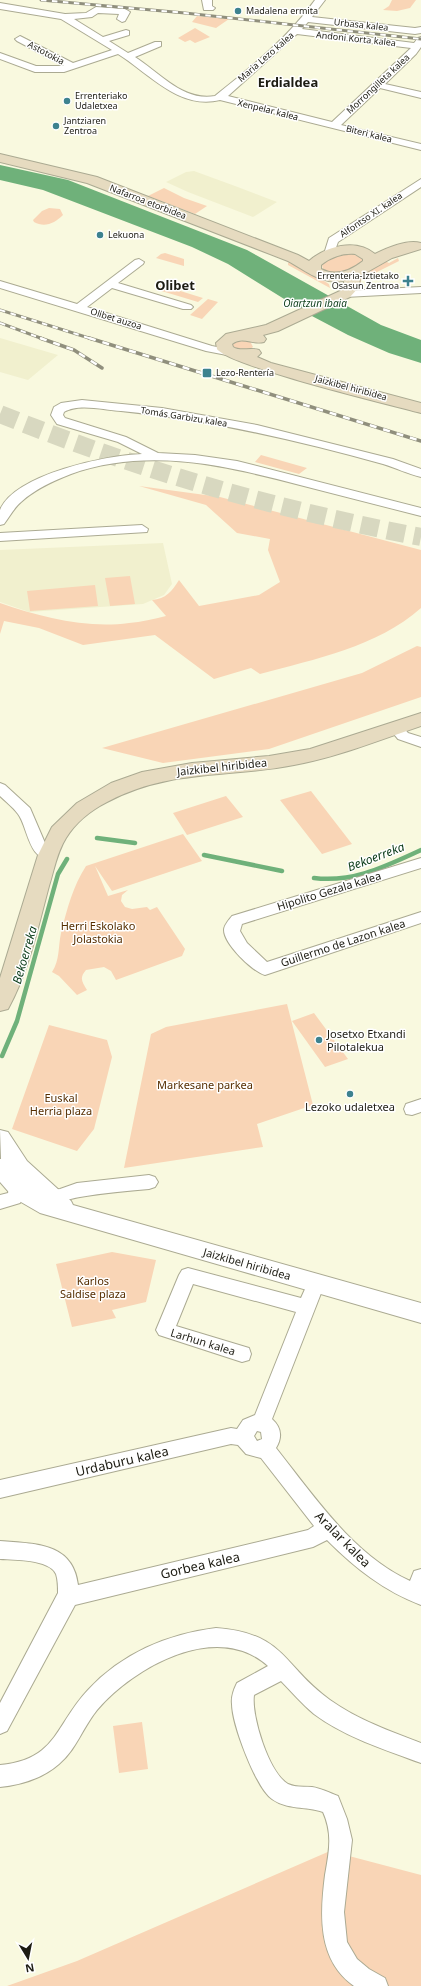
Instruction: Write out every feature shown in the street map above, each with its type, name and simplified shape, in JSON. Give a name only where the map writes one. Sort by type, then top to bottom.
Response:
[{"type":"main road","name":"Nafarroa etorbidea","points":[[0,158],[92,180],[293,258],[321,265]]},
{"type":"main road","points":[[321,265],[338,250],[419,246]]},
{"type":"main road","points":[[321,265],[340,278],[398,251],[419,246]]},
{"type":"main road","points":[[355,250],[368,255],[370,258],[370,263]]},
{"type":"main road","points":[[321,265],[336,288],[338,296]]},
{"type":"main road","points":[[272,328],[265,335],[261,345],[250,354],[233,350],[234,337],[244,336],[272,328],[338,296],[351,287],[353,273]]},
{"type":"main road","points":[[244,336],[254,338],[261,345]]},
{"type":"main road","name":"Jaizkibel hiribidea","points":[[261,345],[267,360],[280,369]]},
{"type":"main road","name":"Jaizkibel hiribidea","points":[[233,350],[258,364],[421,408]]},
{"type":"main road","name":"Jaizkibel hiribidea","points":[[1,994],[16,962],[48,854],[57,837],[74,816],[103,795],[127,784],[158,774],[270,762],[314,755],[421,719]]},
{"type":"street","name":"Maria Lezo kalea","points":[[223,94],[296,31],[308,19],[320,0]]},
{"type":"street","points":[[90,1],[95,4],[96,10]]},
{"type":"street","points":[[0,6],[64,16],[82,16],[92,14],[96,10],[125,12],[122,19]]},
{"type":"street","points":[[64,16],[137,62],[144,70],[192,99],[213,100],[223,94]]},
{"type":"street","name":"Urbasa kalea","points":[[308,19],[419,38]]},
{"type":"street","name":"Andoni Korta kalea","points":[[296,31],[419,38]]},
{"type":"street","points":[[103,40],[126,33]]},
{"type":"street","name":"Morrongilleta kalea","points":[[334,126],[378,85],[419,38]]},
{"type":"street","name":"Astotokia","points":[[20,39],[72,66]]},
{"type":"street","points":[[128,56],[158,44]]},
{"type":"street","points":[[0,56],[36,69],[64,69],[119,51]]},
{"type":"street","points":[[378,85],[421,95]]},
{"type":"street","name":"Xenpelar kalea","points":[[223,94],[224,98],[229,100],[317,122]]},
{"type":"street","name":"Biteri kalea","points":[[317,122],[421,147]]},
{"type":"street","name":"Alfontso XI. kalea","points":[[321,265],[333,240],[421,182]]},
{"type":"street","name":"Olibet auzoa","points":[[79,308],[139,262]]},
{"type":"street","points":[[0,284],[79,308]]},
{"type":"street","points":[[110,284],[187,307]]},
{"type":"street","points":[[338,296],[421,290]]},
{"type":"street","name":"Olibet auzoa","points":[[79,308],[210,349],[233,350]]},
{"type":"street","name":"Tomás Garbizu kalea","points":[[157,458],[138,446],[112,435],[61,421],[57,415],[58,410],[65,406],[82,404],[162,412],[212,420],[257,429],[389,462],[421,473]]},
{"type":"street","points":[[0,521],[6,509],[28,489],[62,473],[106,461],[157,458],[197,459],[237,464],[421,512]]},
{"type":"street","points":[[0,536],[142,529]]},
{"type":"street","points":[[396,728],[403,736],[421,742]]},
{"type":"street","points":[[0,788],[25,812],[39,846],[48,854]]},
{"type":"street","name":"Hipolito Gezala kalea","points":[[265,969],[249,957],[232,932],[233,925],[238,920],[421,863]]},
{"type":"street","name":"Guillermo de Lazon kalea","points":[[265,969],[421,917]]},
{"type":"street","name":"Jaizkibel hiribidea","points":[[0,1138],[6,1149],[23,1169],[52,1198],[73,1214]]},
{"type":"street","points":[[10,1179],[25,1187],[35,1195],[52,1198],[77,1190],[149,1182]]},
{"type":"street","points":[[0,1202],[14,1198],[18,1191],[10,1179]]},
{"type":"street","name":"Jaizkibel hiribidea","points":[[10,1179],[34,1200],[48,1207],[421,1313]]},
{"type":"street","name":"Larhun kalea","points":[[242,1354],[165,1330],[188,1275],[307,1307]]},
{"type":"street","points":[[261,1424],[316,1283]]},
{"type":"street","points":[[256,1423],[261,1424],[270,1429],[272,1437],[268,1445],[264,1447],[251,1447],[244,1438],[245,1430],[248,1426],[256,1423]]},
{"type":"street","name":"Urdaburu kalea","points":[[0,1489],[231,1436],[244,1438]]},
{"type":"street","name":"Aralar kalea","points":[[264,1447],[328,1528],[374,1570],[419,1590]]},
{"type":"street","name":"Gorbea kalea","points":[[68,1597],[313,1538],[328,1528]]},
{"type":"street","points":[[0,1550],[47,1555],[57,1560],[63,1567],[67,1581],[68,1597],[0,1724]]},
{"type":"street","points":[[0,1776],[25,1772],[52,1756],[62,1745],[79,1716],[117,1676],[146,1658],[161,1651],[210,1638],[235,1640],[255,1645],[268,1653],[307,1694],[323,1708],[362,1729],[421,1753]]},
{"type":"street","points":[[284,1669],[244,1690],[242,1704],[248,1732],[268,1779],[280,1792],[297,1798],[313,1798],[330,1804],[338,1821],[341,1847],[332,1922],[334,1940],[341,1957],[349,1968],[358,1976],[376,1986]]},
{"type":"shaded area","points":[[194,171],[277,202],[253,217],[166,182],[186,172]]},
{"type":"shaded area","points":[[0,338],[58,355],[28,380],[0,372]]},
{"type":"shaded area","points":[[163,543],[172,584],[164,595],[143,604],[29,612],[0,602],[0,550]]},
{"type":"green space","points":[[392,0],[416,0],[410,8],[397,11],[383,10],[389,6]]},
{"type":"green space","points":[[197,16],[229,19],[216,28],[192,22]]},
{"type":"green space","points":[[195,28],[210,37],[195,43],[190,40],[185,42],[178,38]]},
{"type":"green space","points":[[164,188],[184,198],[207,206],[195,214],[148,196]]},
{"type":"green space","points":[[49,208],[60,209],[63,215],[57,220],[46,225],[34,222],[33,220],[42,211]]},
{"type":"green space","points":[[165,253],[184,259],[184,266],[156,258]]},
{"type":"green space","points":[[350,253],[364,260],[356,268],[339,274],[333,274],[323,270],[322,265],[331,258]]},
{"type":"green space","points":[[398,258],[399,261],[361,280],[361,289],[356,288],[358,276],[385,261],[389,263]]},
{"type":"green space","points":[[291,261],[329,284],[330,288],[288,265]]},
{"type":"green space","points":[[161,285],[203,298],[198,302],[155,289]]},
{"type":"green space","points":[[208,299],[218,302],[202,319],[190,315]]},
{"type":"green space","points":[[240,340],[250,341],[253,347],[249,350],[234,349],[232,344]]},
{"type":"green space","points":[[261,455],[307,468],[299,474],[255,462]]},
{"type":"green space","points":[[139,486],[220,497],[421,550],[421,608],[385,633],[345,650],[260,674],[251,668],[214,679],[155,635],[83,645],[39,628],[4,621],[0,634],[0,603],[47,617],[80,623],[113,624],[138,622],[166,616],[152,600],[161,598],[168,594],[179,580],[199,606],[259,595],[280,582],[268,550],[270,539],[237,533],[206,505]]},
{"type":"green space","points":[[130,576],[135,604],[110,606],[105,578]]},
{"type":"green space","points":[[95,585],[98,606],[30,611],[27,591]]},
{"type":"green space","points":[[417,646],[421,647],[421,697],[269,749],[163,763],[102,748],[362,673]]},
{"type":"green space","points":[[311,791],[352,844],[322,854],[280,800]]},
{"type":"green space","points":[[226,796],[243,817],[187,835],[173,813]]},
{"type":"green space","name":"Herri Eskolako Jolastokia","points":[[183,834],[202,861],[112,891],[95,866],[108,896],[128,890],[122,895],[121,901],[125,907],[132,909],[147,907],[150,910],[157,907],[185,949],[182,956],[116,980],[111,971],[104,967],[86,970],[82,975],[82,980],[87,990],[77,995],[59,976],[52,972],[58,958],[61,933],[68,907],[77,882],[86,866]]},
{"type":"green space","name":"Markesane parkea","points":[[287,1004],[313,1105],[257,1124],[263,1147],[124,1168],[151,1034],[166,1027]]},
{"type":"green space","name":"Josetxo Etxandi Pilotalekua","points":[[314,1013],[348,1059],[325,1067],[292,1021]]},
{"type":"green space","name":"Euskal Herria plaza","points":[[49,1025],[107,1040],[112,1057],[94,1129],[77,1151],[12,1129]]},
{"type":"green space","name":"Karlos Saldise plaza","points":[[112,1252],[156,1260],[146,1302],[112,1310],[116,1318],[72,1327],[56,1264]]},
{"type":"green space","points":[[142,1722],[148,1769],[119,1773],[113,1726]]},
{"type":"green space","points":[[330,1851],[421,1875],[421,1986],[7,1986],[77,1961]]},
{"type":"water","name":"Oiartzun ibaia","points":[[0,165],[68,180],[247,250],[381,325],[421,340],[421,363],[389,353],[348,335],[310,315],[228,264],[192,247],[43,190],[0,180]]},
{"type":"waterway","name":"Bekoerreka","points":[[97,838],[135,843]]},
{"type":"waterway","name":"Bekoerreka","points":[[314,878],[328,879],[356,876],[395,862],[421,850]]},
{"type":"waterway","name":"Bekoerreka","points":[[204,855],[282,871]]},
{"type":"waterway","name":"Bekoerreka","points":[[2,1056],[17,1021],[58,874],[67,859]]},
{"type":"tunnel","points":[[0,414],[103,453],[208,486],[313,514],[421,537]]},
{"type":"railway","points":[[41,0],[185,13],[421,39]]},
{"type":"railway","points":[[0,310],[92,339]]},
{"type":"railway","points":[[0,323],[43,339]]},
{"type":"railway","points":[[40,338],[74,350],[102,368]]},
{"type":"railway","points":[[89,338],[421,441]]},
{"type":"place","name":"Madalena ermita","points":[[238,11]]},
{"type":"place","name":"Errenteriako Udaletxea","points":[[67,101]]},
{"type":"place","name":"Jantziaren Zentroa","points":[[56,126]]},
{"type":"place","name":"Lekuona","points":[[100,235]]},
{"type":"place","name":"Errenteria-Iztietako Osasun Zentroa","points":[[408,281]]},
{"type":"place","name":"Lezo-Rentería","points":[[207,373]]},
{"type":"place","name":"Josetxo Etxandi Pilotalekua","points":[[319,1040]]},
{"type":"place","name":"Lezoko udaletxea","points":[[350,1094]]},
{"type":"district","name":"Erdialdea","points":[[288,82]]},
{"type":"district","name":"Olibet","points":[[175,285]]}]
